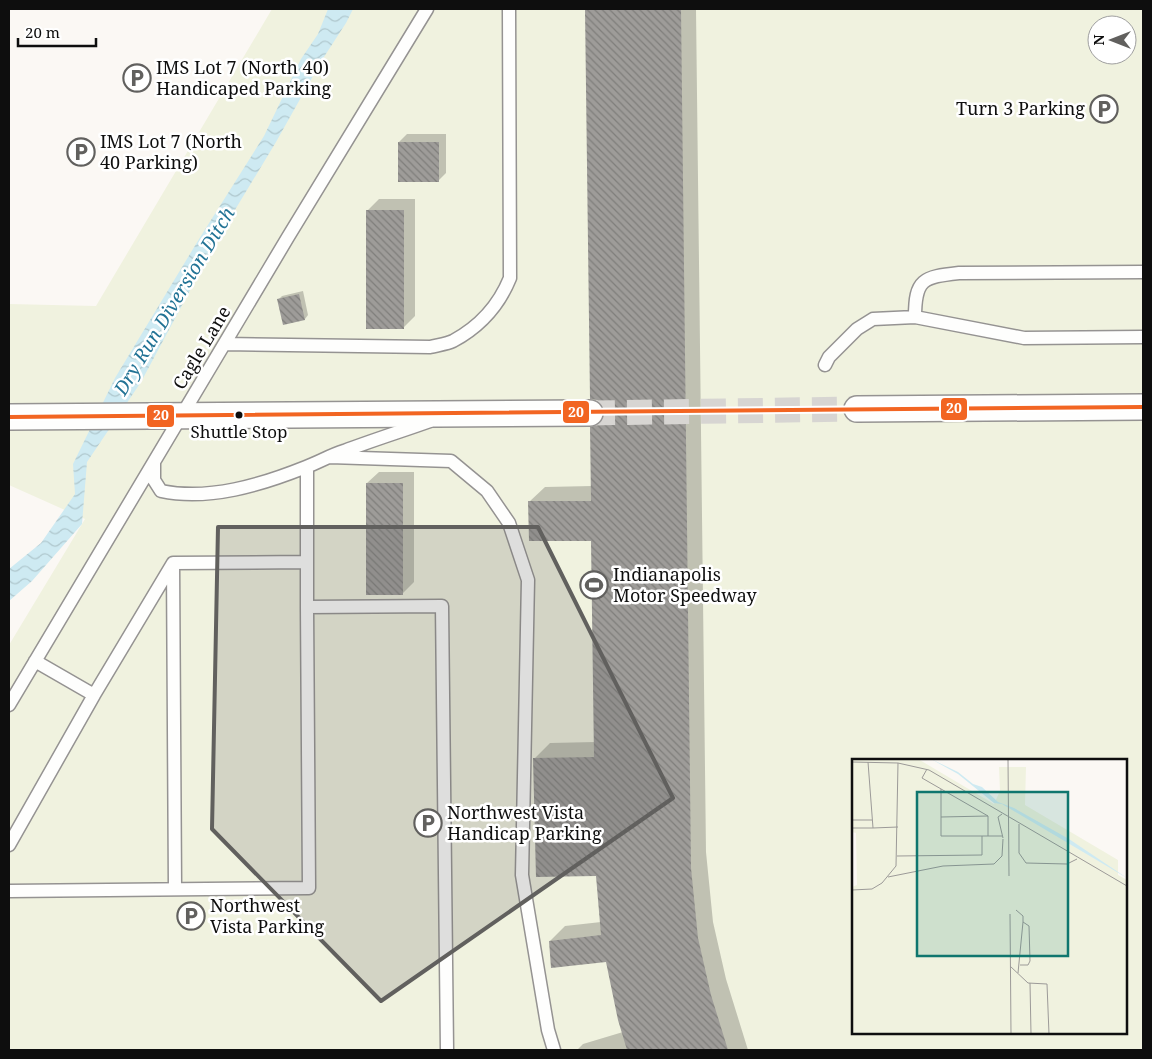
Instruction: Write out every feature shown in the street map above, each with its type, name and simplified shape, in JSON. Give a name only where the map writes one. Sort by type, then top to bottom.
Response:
[{"type":"street","points":[[857,409],[1143,407]]},
{"type":"street","points":[[9,418],[590,413]]},
{"type":"lane","name":"Cagle Lane","points":[[9,706],[427,9]]},
{"type":"lane","points":[[225,344],[430,347],[452,342],[481,322],[503,296],[510,278],[509,9]]},
{"type":"lane","points":[[915,317],[915,297],[919,287],[928,278],[942,275],[959,273],[1143,272]]},
{"type":"lane","points":[[825,365],[829,357],[851,335],[873,318],[915,317],[1024,338],[1143,337]]},
{"type":"lane","points":[[154,463],[154,480],[161,492],[179,495],[237,489],[308,467],[330,456],[454,413]]},
{"type":"lane","points":[[330,456],[451,462],[487,491],[510,523],[528,580],[522,875],[548,1030],[554,1050]]},
{"type":"lane","points":[[9,891],[309,888],[308,467]]},
{"type":"lane","points":[[173,563],[308,562]]},
{"type":"lane","points":[[9,845],[94,695],[173,563]]},
{"type":"lane","points":[[173,563],[175,889]]},
{"type":"lane","points":[[308,607],[442,606],[447,1050]]},
{"type":"lane","points":[[35,661],[94,695]]},
{"type":"highlighted area","points":[[218,527],[538,527],[673,798],[381,1001],[212,829]]},
{"type":"green space","name":"Indianapolis Motor Speedway","points":[[272,9],[1143,9],[1143,1050],[9,1050],[9,645],[85,519],[9,485],[9,304],[96,306]]},
{"type":"water","name":"Dry Run Diversion Ditch","points":[[328,9],[353,9],[218,238],[141,382],[87,462],[82,524],[32,581],[9,601],[9,569],[41,543],[75,494],[73,464],[115,378],[264,136],[301,59],[318,34]]},
{"type":"building","points":[[585,9],[681,9],[691,868],[698,938],[711,995],[728,1050],[627,1050],[618,1020],[606,962],[551,968],[549,941],[601,935],[596,876],[536,877],[533,758],[594,757],[591,541],[529,541],[528,501],[591,501],[590,427],[598,425],[603,420],[604,413],[602,405],[597,400],[590,399]]},
{"type":"building","points":[[398,142],[439,142],[439,182],[398,182]]},
{"type":"building","points":[[366,210],[404,210],[404,329],[366,329]]},
{"type":"building","points":[[299,294],[305,320],[283,325],[277,299]]},
{"type":"building","points":[[366,483],[403,483],[403,595],[366,595]]},
{"type":"tunnel","points":[[590,413],[857,409]]},
{"type":"transit line","name":"20","points":[[9,417],[1143,407]]},
{"type":"place","name":"IMS Lot 7 (North 40) Handicaped Parking","points":[[137,78]]},
{"type":"place","name":"Turn 3 Parking","points":[[1104,109]]},
{"type":"place","name":"IMS Lot 7 (North 40 Parking)","points":[[81,152]]},
{"type":"place","name":"Shuttle Stop","points":[[239,415]]},
{"type":"place","name":"Indianapolis Motor Speedway","points":[[594,585]]},
{"type":"place","name":"Northwest Vista Handicap Parking","points":[[428,823]]},
{"type":"place","name":"Northwest Vista Parking","points":[[191,916]]}]
